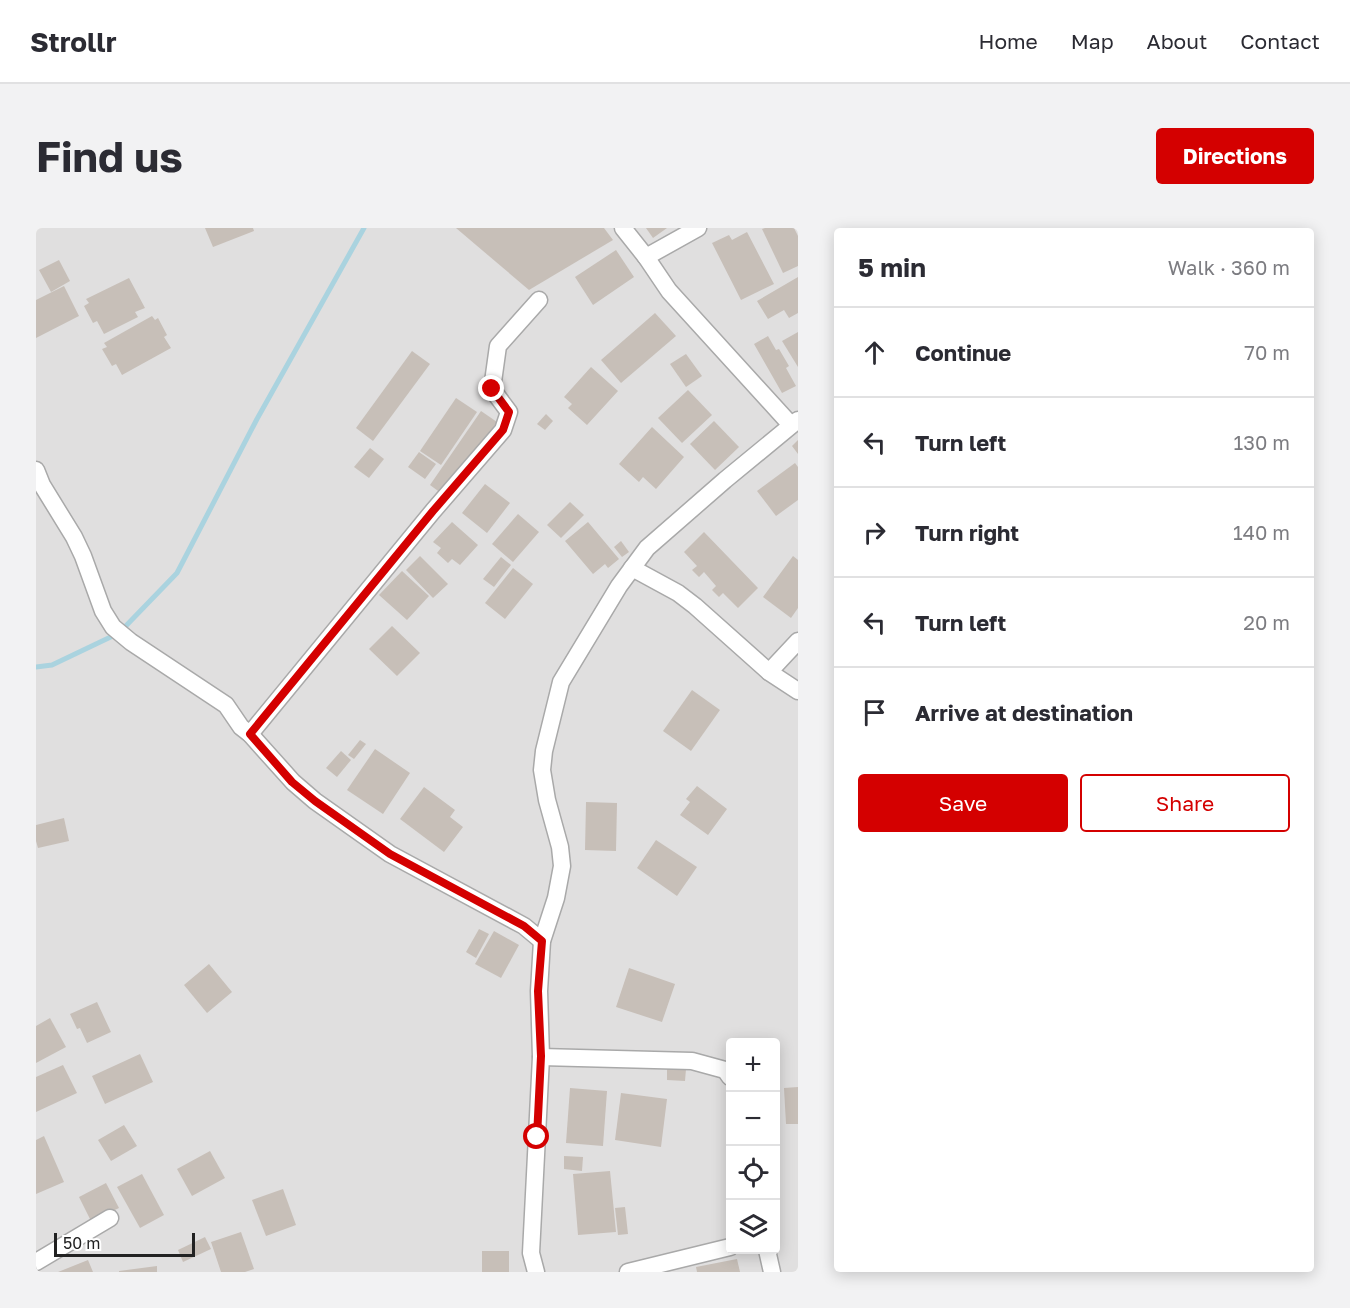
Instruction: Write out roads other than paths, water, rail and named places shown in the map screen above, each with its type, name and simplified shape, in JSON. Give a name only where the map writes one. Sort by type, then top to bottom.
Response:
[{"type":"street","points":[[536,1272],[531,1253],[541,1056],[538,991],[542,941],[556,898],[562,866],[560,847],[547,800],[542,770],[544,751],[561,682],[619,586],[647,548],[795,422],[669,291],[623,228]]},
{"type":"street","points":[[646,257],[698,228]]},
{"type":"street","points":[[250,734],[433,511],[503,430],[509,412],[492,389],[498,346],[539,300]]},
{"type":"street","points":[[36,470],[42,485],[74,537],[103,611],[113,627],[131,642],[226,705],[241,728],[250,734],[292,782],[315,801],[390,854],[524,926],[542,941]]},
{"type":"street","points":[[632,568],[678,593],[769,672],[798,691]]},
{"type":"street","points":[[769,672],[798,641]]},
{"type":"street","points":[[541,1056],[693,1061],[726,1071]]},
{"type":"street","points":[[36,1262],[110,1218]]},
{"type":"street","points":[[628,1272],[726,1248]]},
{"type":"street","points":[[768,1254],[772,1272]]},
{"type":"waterway","points":[[36,667],[52,665],[119,633],[177,573],[257,419],[364,228]]}]
